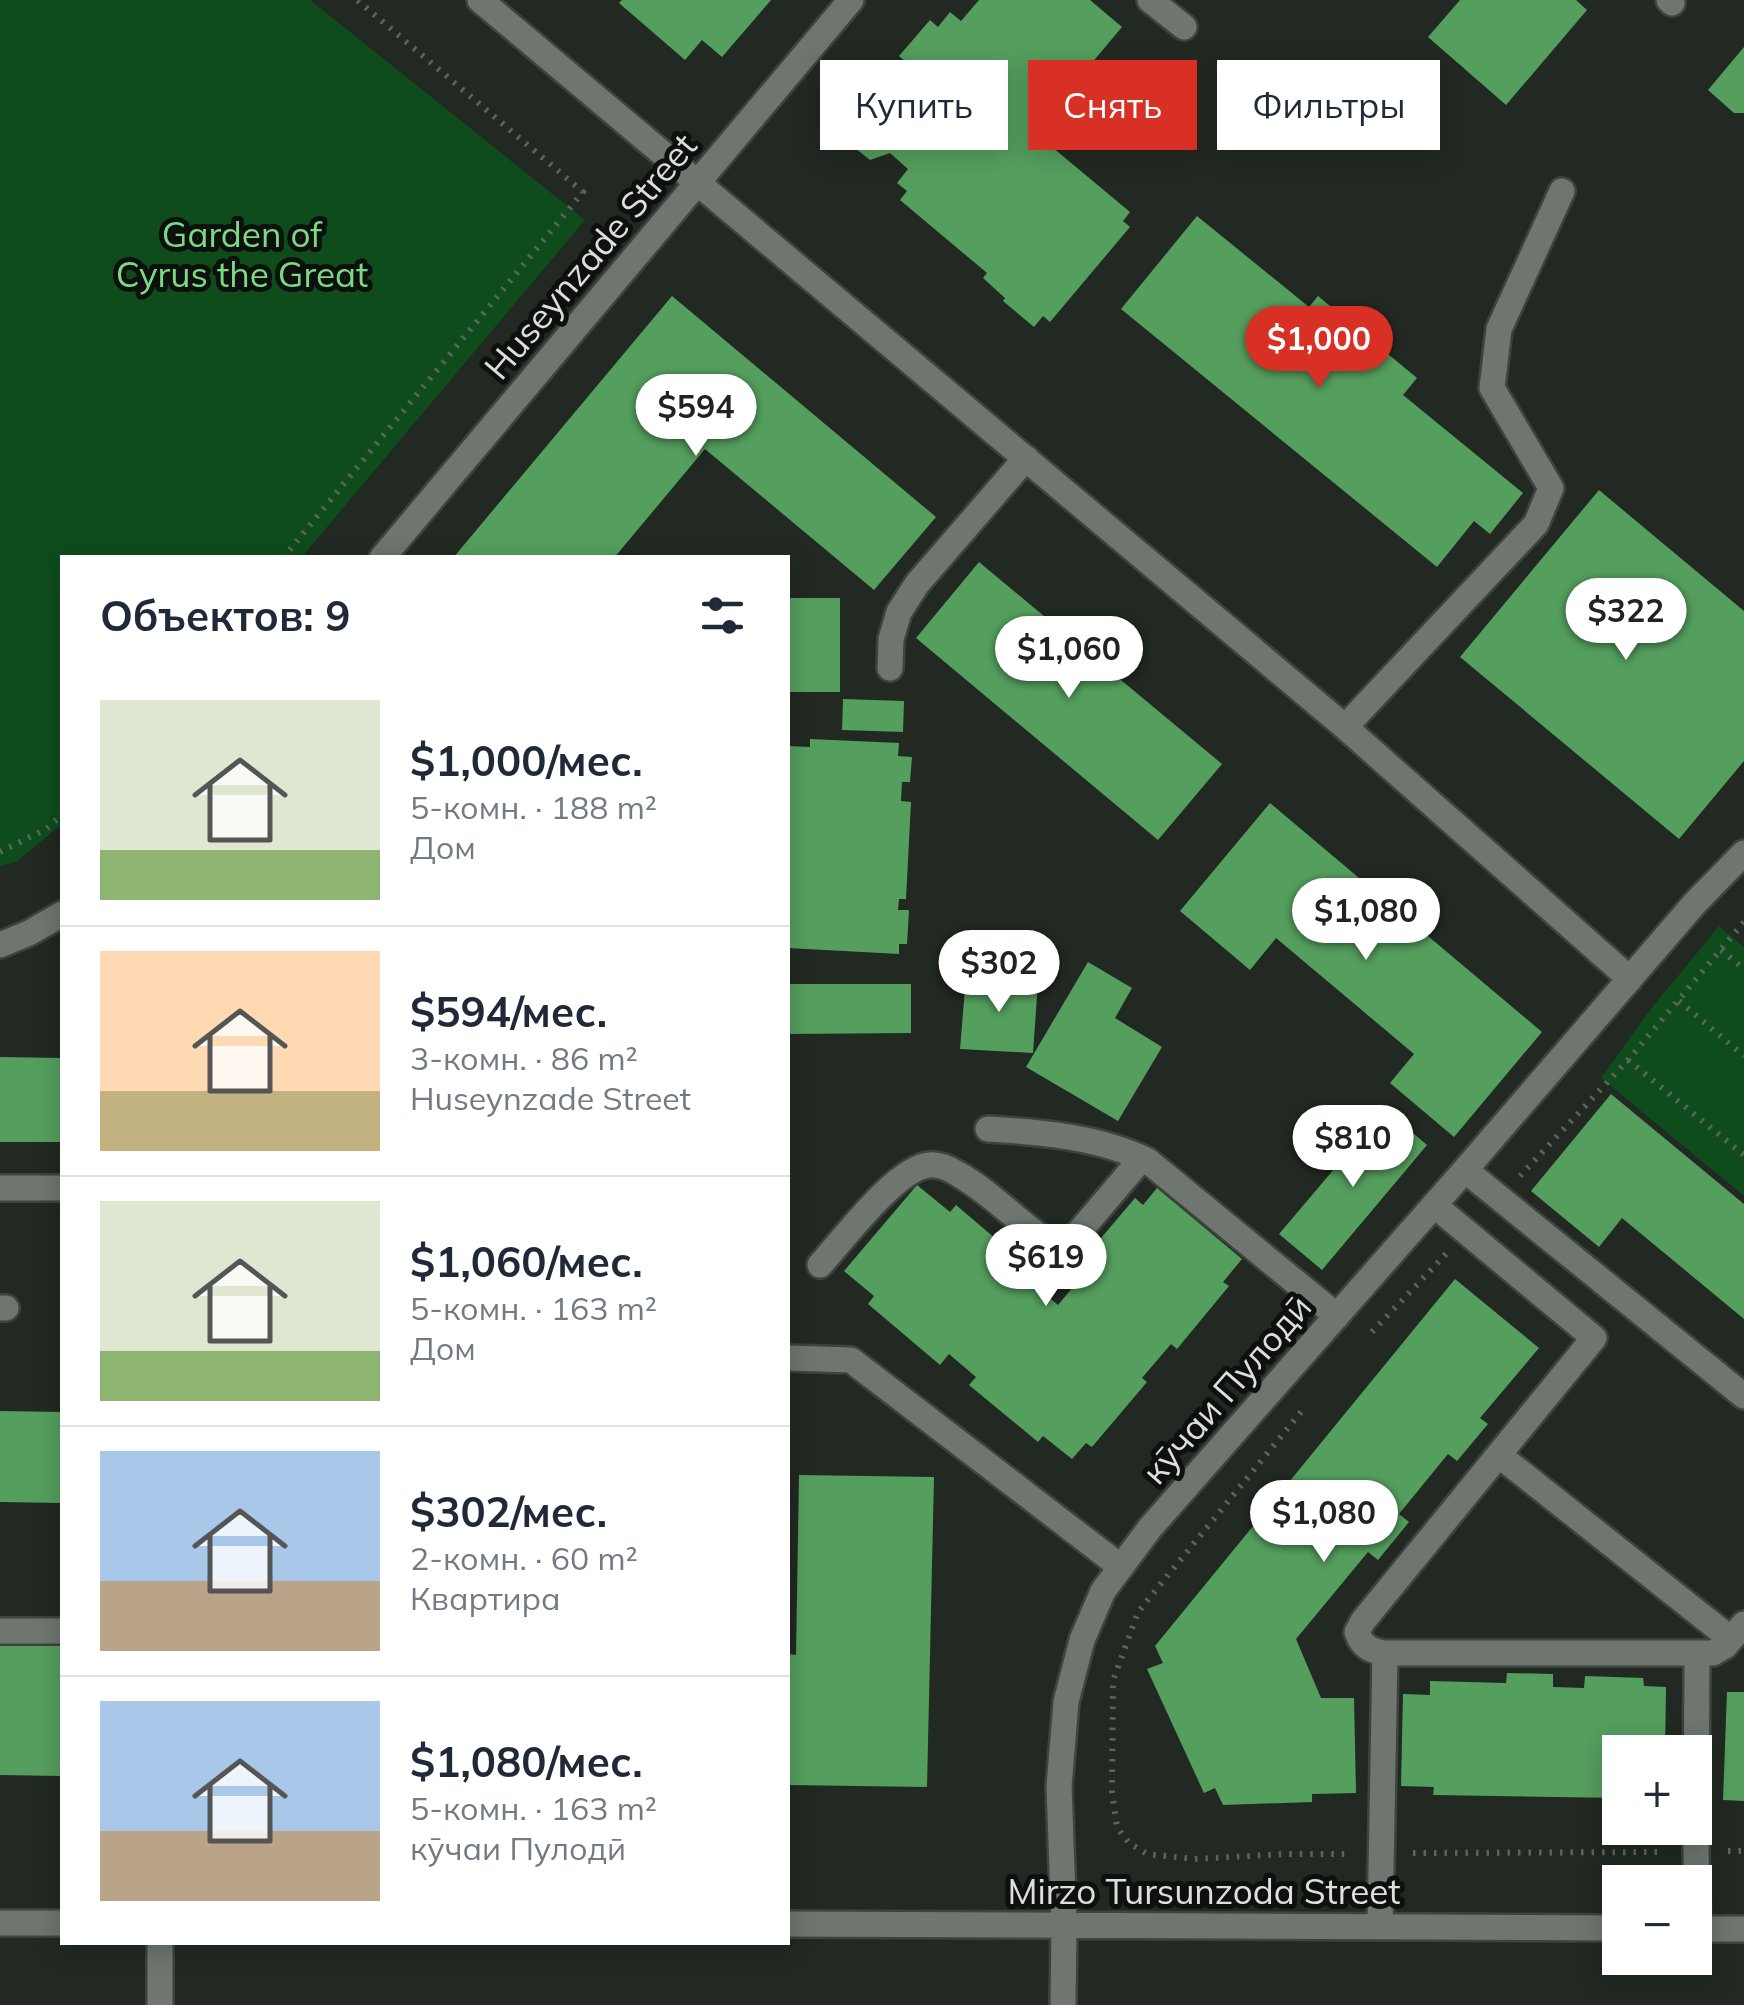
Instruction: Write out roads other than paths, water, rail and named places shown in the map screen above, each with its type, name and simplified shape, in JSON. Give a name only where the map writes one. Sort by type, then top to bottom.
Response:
[{"type":"street","points":[[480,0],[1345,726],[1630,980]]},
{"type":"street","name":"Huseynzade Street","points":[[385,555],[851,0]]},
{"type":"street","points":[[1150,0],[1184,28]]},
{"type":"street","points":[[1345,726],[1536,524],[1551,488],[1492,388],[1499,329],[1562,191]]},
{"type":"street","points":[[890,668],[891,639],[908,598],[1026,458]]},
{"type":"street","name":"кӯчаи Пулодӣ","points":[[1063,2005],[1059,1786],[1066,1702],[1082,1640],[1103,1592],[1150,1528],[1695,903],[1744,853]]},
{"type":"street","points":[[0,945],[60,915]]},
{"type":"street","points":[[988,1130],[1062,1136],[1142,1158],[1337,1316]]},
{"type":"street","points":[[820,1265],[894,1183],[926,1165],[956,1172],[1056,1246],[1067,1245],[1142,1158]]},
{"type":"street","points":[[1465,1170],[1744,1396]]},
{"type":"street","points":[[0,1188],[60,1188]]},
{"type":"street","points":[[1434,1205],[1594,1338],[1360,1625],[1357,1632],[1362,1642],[1372,1651],[1385,1653],[1698,1653],[1718,1650],[1737,1631],[1500,1456]]},
{"type":"street","points":[[790,1358],[851,1360],[1122,1568]]},
{"type":"street","points":[[0,1631],[60,1631]]},
{"type":"street","points":[[1380,1926],[1385,1653]]},
{"type":"street","points":[[1696,1865],[1698,1653]]},
{"type":"street","points":[[0,1924],[60,1923]]},
{"type":"street","name":"Mirzo Tursunzoda Street","points":[[790,1924],[1602,1928]]},
{"type":"street","points":[[1712,1929],[1744,1929]]},
{"type":"street","points":[[160,1945],[160,2005]]},
{"type":"park label","name":"Garden of Cyrus the Great","points":[[242,254]]}]
